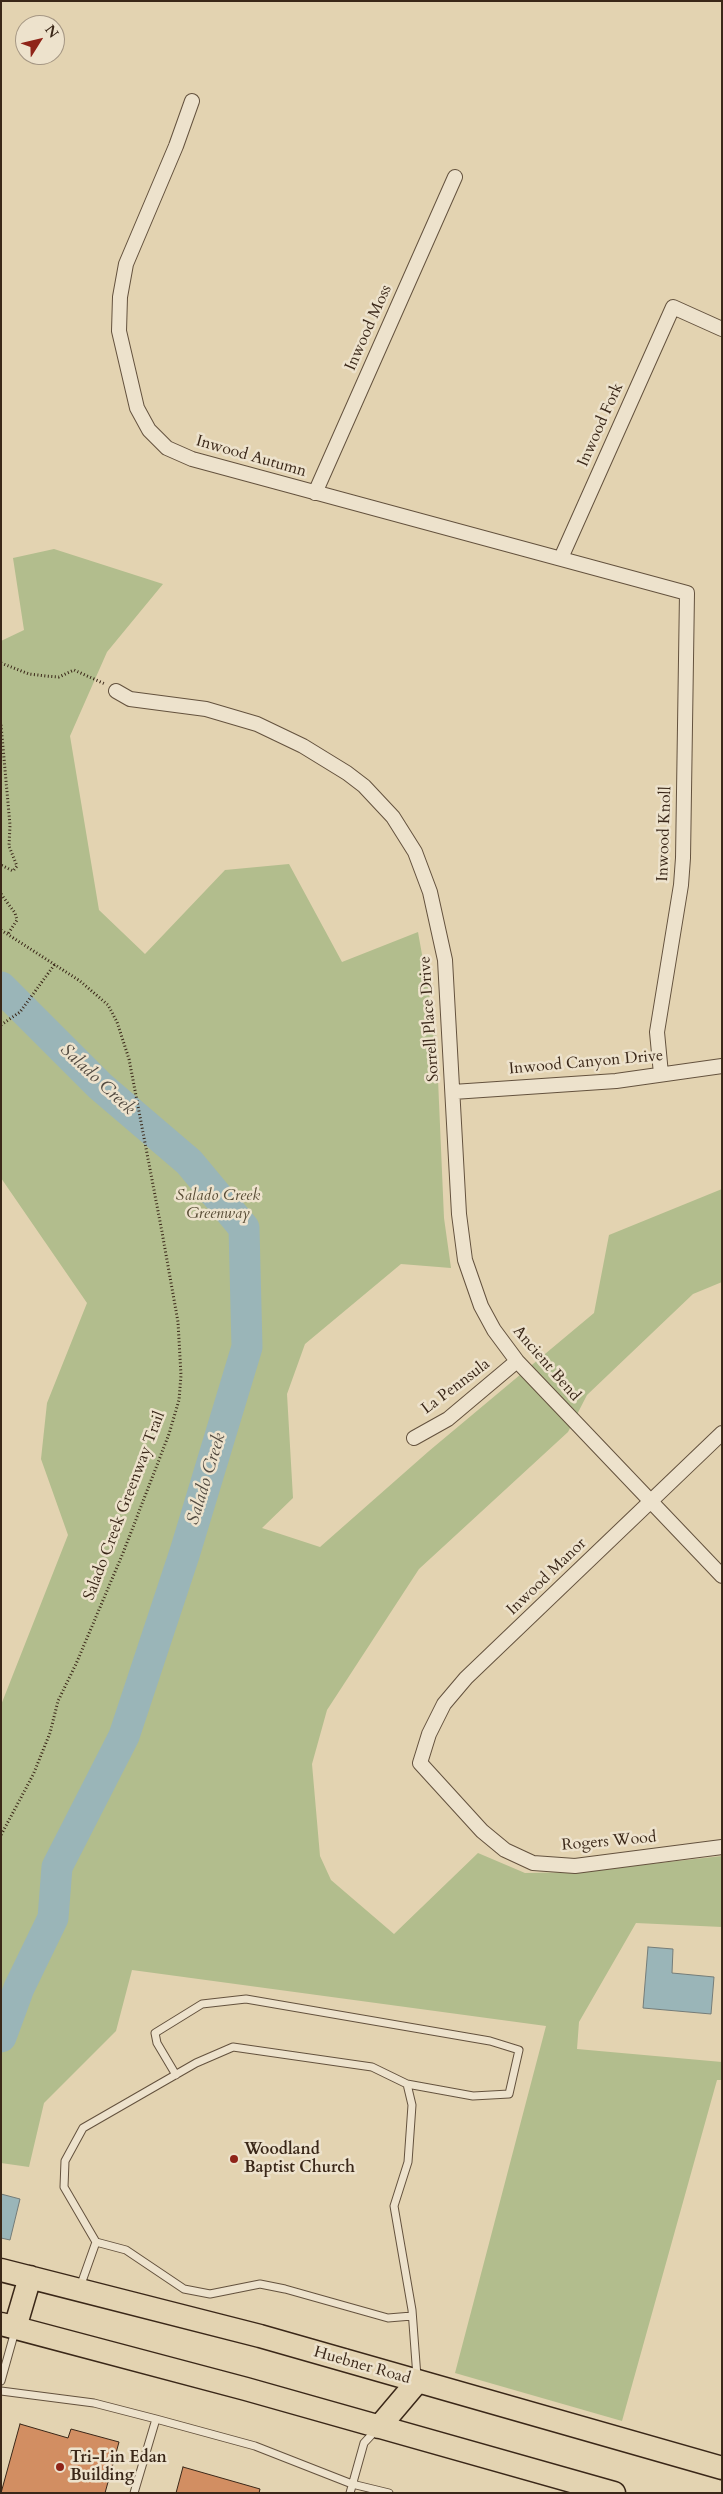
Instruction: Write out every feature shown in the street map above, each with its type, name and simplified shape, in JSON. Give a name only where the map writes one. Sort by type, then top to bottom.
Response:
[{"type":"main road","name":"Huebner Road","points":[[1,2270],[260,2336],[722,2468]]},
{"type":"main road","points":[[30,2277],[8,2326],[614,2493]]},
{"type":"main road","points":[[379,2427],[417,2382]]},
{"type":"street","name":"Inwood Autumn","points":[[192,101],[176,146],[126,264],[120,297],[119,331],[137,408],[149,430],[167,448],[192,460],[687,593]]},
{"type":"street","name":"Inwood Moss","points":[[315,493],[455,177]]},
{"type":"street","name":"Inwood Fork","points":[[561,558],[673,307],[722,329]]},
{"type":"street","name":"Inwood Knoll","points":[[661,1074],[657,1032],[681,885],[683,858],[687,593]]},
{"type":"street","name":"Sorrell Place Drive","points":[[116,691],[130,699],[206,709],[257,724],[303,746],[347,773],[364,786],[388,812],[415,852],[432,902],[445,960],[453,1092]]},
{"type":"street","name":"Inwood Canyon Drive","points":[[453,1092],[574,1084],[722,1066]]},
{"type":"street","name":"Ancient Bend","points":[[453,1092],[459,1214],[465,1260],[481,1306],[494,1330],[517,1361],[722,1576]]},
{"type":"street","name":"La Pennsula","points":[[414,1438],[448,1419],[517,1361]]},
{"type":"street","name":"Inwood Manor","points":[[420,1763],[428,1734],[444,1704],[466,1678],[722,1433]]},
{"type":"street","name":"Rogers Wood","points":[[420,1763],[482,1831],[505,1850],[533,1863],[575,1866],[722,1848]]},
{"type":"lane","points":[[176,2075],[157,2043],[155,2033],[202,2004],[246,2000],[490,2041],[519,2050],[509,2094],[473,2096],[407,2084],[372,2067],[233,2047],[176,2075],[83,2128],[66,2161],[64,2187],[96,2242],[126,2250],[184,2289],[210,2294],[260,2284],[286,2289],[388,2318],[412,2316]]},
{"type":"lane","points":[[407,2084],[412,2105],[408,2162],[394,2206],[412,2316],[417,2382]]},
{"type":"lane","points":[[79,2290],[96,2242]]},
{"type":"lane","points":[[1,2381],[8,2326]]},
{"type":"lane","points":[[1,2391],[94,2403],[156,2419],[255,2446],[352,2484],[389,2493]]},
{"type":"lane","points":[[134,2493],[156,2419]]},
{"type":"lane","points":[[350,2493],[364,2443],[379,2427]]},
{"type":"path","points":[[1,663],[29,674],[46,676],[59,677],[74,670],[116,691]]},
{"type":"path","points":[[1,725],[10,825],[8,846],[17,866],[14,871],[1,866]]},
{"type":"path","points":[[1,894],[16,913],[16,920],[8,934]]},
{"type":"path","name":"Salado Creek Greenway Trail","points":[[1,930],[80,981],[108,1005],[129,1058],[178,1322],[181,1375],[179,1400],[169,1434],[123,1553],[58,1702],[50,1733],[33,1775],[1,1835]]},
{"type":"path","points":[[1,1025],[20,1012],[55,964]]},
{"type":"green space","name":"Salado Creek Greenway","points":[[54,549],[163,584],[107,652],[70,736],[99,910],[145,954],[225,870],[289,864],[342,962],[418,932],[436,1033],[444,1218],[451,1268],[401,1264],[305,1344],[287,1394],[293,1498],[262,1528],[320,1547],[429,1451],[594,1313],[609,1235],[722,1189],[722,1282],[693,1294],[587,1395],[568,1432],[419,1569],[327,1710],[312,1764],[320,1856],[331,1880],[394,1934],[478,1853],[525,1873],[578,1872],[722,1856],[722,1927],[636,1923],[579,2022],[577,2049],[722,2062],[722,2080],[717,2080],[622,2421],[455,2373],[546,2026],[132,1970],[116,2031],[44,2103],[29,2167],[1,2163],[1,1705],[68,1535],[41,1459],[47,1403],[87,1303],[1,1178],[1,641],[24,630],[13,558]]},
{"type":"water","points":[[648,1947],[673,1949],[672,1973],[714,1977],[711,2014],[643,2008]]},
{"type":"water","points":[[1,2194],[20,2199],[10,2240],[1,2238]]},
{"type":"building","name":"Tri-Lin Edan Building","points":[[20,2424],[68,2438],[71,2429],[119,2442],[105,2493],[1,2493]]},
{"type":"building","points":[[183,2467],[260,2489],[259,2493],[176,2493]]},
{"type":"waterway","name":"Salado Creek","points":[[1,987],[100,1086],[189,1162],[244,1228],[247,1347],[185,1552],[124,1736],[57,1867],[53,1918],[19,1988],[1,2037]]},
{"type":"place","name":"Woodland Baptist Church","points":[[234,2159]]},
{"type":"place","name":"Tri-Lin Edan Building","points":[[60,2467]]}]
